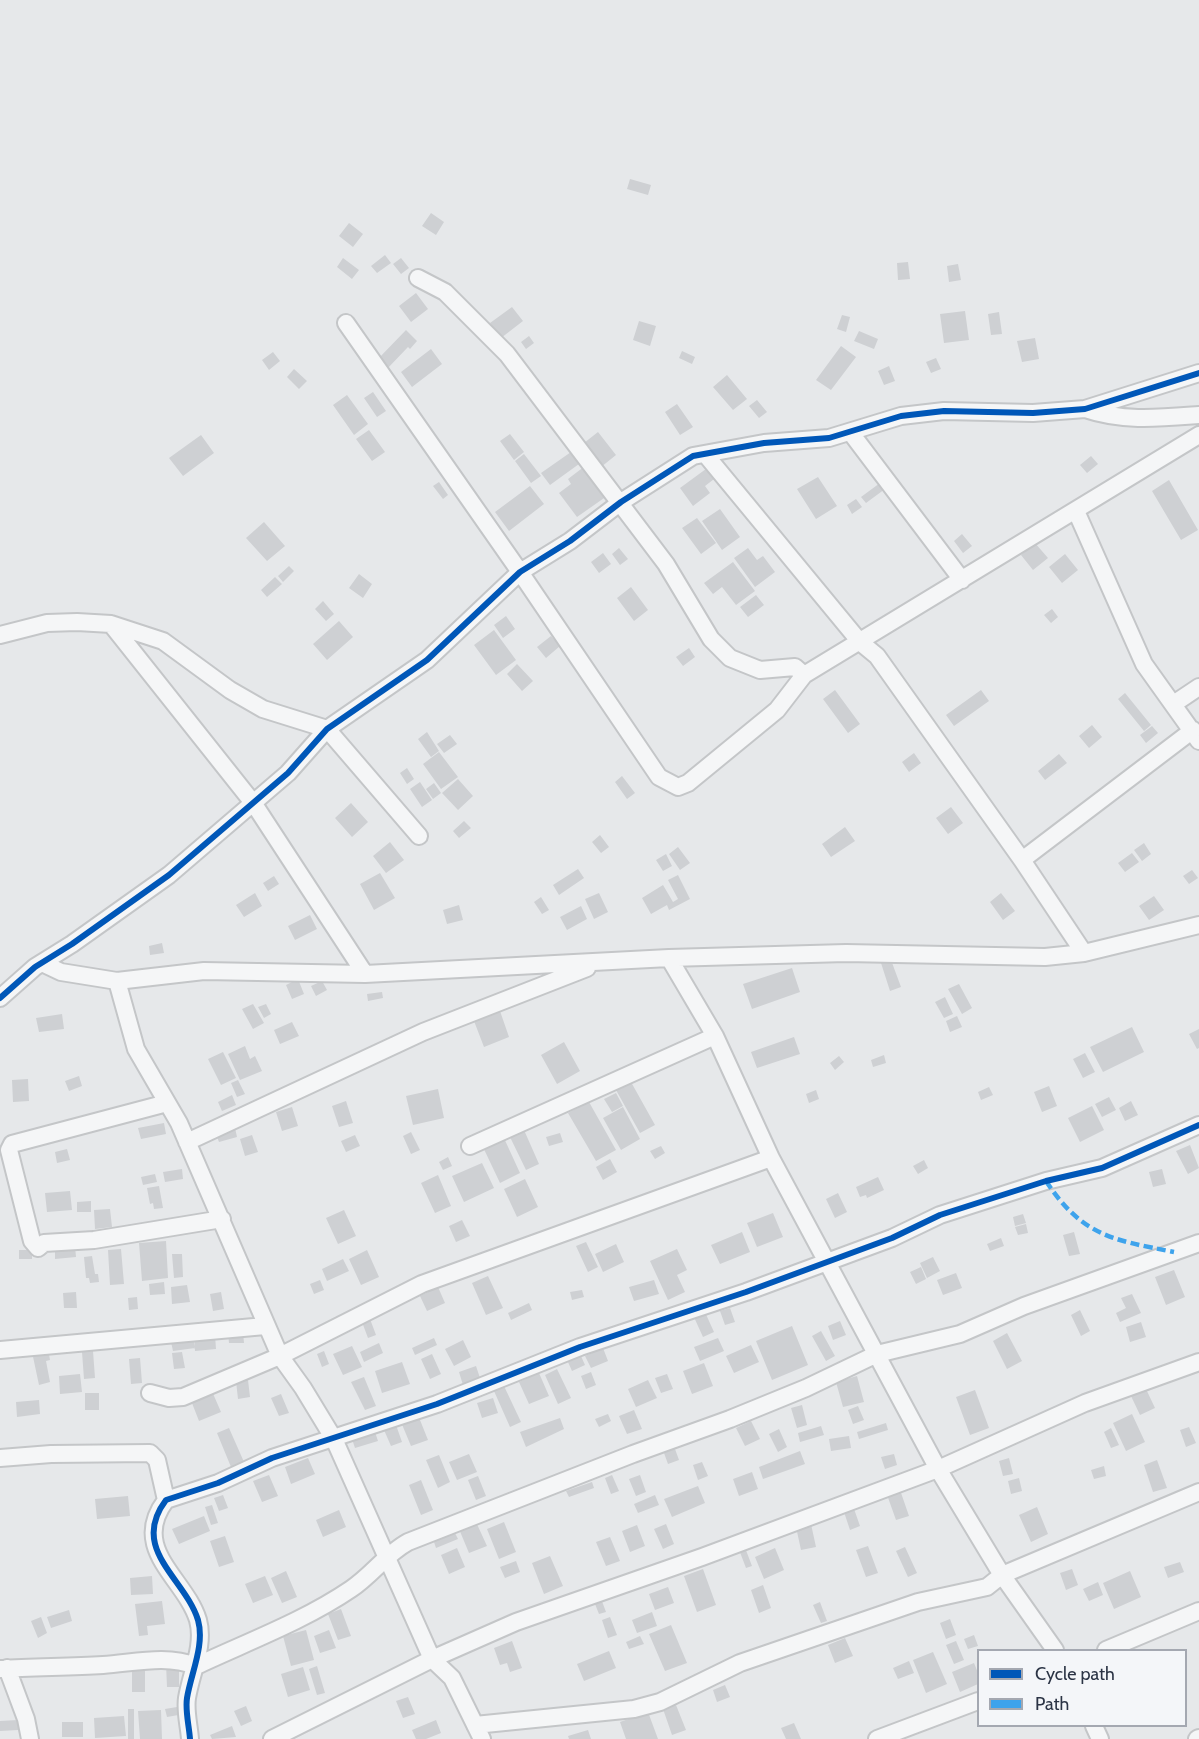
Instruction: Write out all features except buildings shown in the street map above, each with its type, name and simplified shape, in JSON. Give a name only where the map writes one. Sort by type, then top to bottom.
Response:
[{"type":"street","points":[[418,278],[445,292],[507,354],[666,564],[711,639],[730,658],[760,670],[795,667],[804,675]]},
{"type":"street","points":[[346,323],[520,572],[659,777],[678,787],[688,783],[777,710],[804,675],[1199,435]]},
{"type":"street","points":[[0,998],[21,977],[169,875],[288,773],[327,729],[427,660],[520,572],[570,541],[621,502],[693,456],[851,433],[901,416],[944,411],[1033,413],[1085,410],[1199,373]]},
{"type":"street","points":[[1085,410],[1102,415],[1146,420],[1199,415]]},
{"type":"street","points":[[851,433],[962,580]]},
{"type":"street","points":[[705,454],[860,642],[877,656],[1022,860],[1084,953]]},
{"type":"street","points":[[1022,860],[1196,736],[1144,664],[1076,511]]},
{"type":"street","points":[[0,635],[46,623],[111,624],[163,641],[230,690],[263,709],[327,729],[419,836]]},
{"type":"street","points":[[111,624],[254,804],[365,974]]},
{"type":"street","points":[[1174,703],[1199,687]]},
{"type":"street","points":[[42,963],[61,972],[117,981],[204,971],[365,974],[669,958],[846,953],[1045,957],[1084,953],[1199,925]]},
{"type":"street","points":[[72,944],[73,960],[82,976]]},
{"type":"street","points":[[669,958],[716,1036],[771,1158],[938,1469],[1002,1575],[1054,1649]]},
{"type":"street","points":[[187,1142],[423,1032],[602,962]]},
{"type":"street","points":[[117,981],[136,1049],[187,1142],[214,1209],[222,1219],[265,1326],[280,1356],[334,1439],[385,1559],[432,1659],[452,1678],[478,1732],[634,1709],[660,1702],[740,1664],[918,1602],[987,1587],[1002,1575],[1199,1492]]},
{"type":"street","points":[[470,1146],[716,1036]]},
{"type":"street","points":[[166,1102],[12,1144],[9,1150],[32,1241],[38,1248],[44,1244],[94,1240],[222,1219]]},
{"type":"street","points":[[166,1500],[218,1484],[272,1458],[437,1404],[580,1347],[746,1292],[892,1238],[957,1209],[1046,1181],[1102,1168],[1199,1125]]},
{"type":"street","points":[[150,1393],[169,1398],[183,1397],[280,1356],[422,1284],[771,1158]]},
{"type":"street","points":[[30,1739],[26,1719],[3,1668],[105,1665],[167,1660],[196,1666],[339,1596],[408,1542],[806,1388],[877,1354],[960,1334],[1024,1306],[1199,1243]]},
{"type":"street","points":[[0,1350],[265,1326]]},
{"type":"street","points":[[272,1739],[432,1659],[516,1622],[702,1557],[938,1469],[1085,1403],[1199,1362]]},
{"type":"street","points":[[0,1458],[51,1454],[150,1453],[157,1460],[166,1500],[157,1516],[155,1545],[165,1567],[198,1619],[200,1629],[196,1666],[186,1706],[190,1739]]},
{"type":"street","points":[[1108,1649],[1199,1611]]},
{"type":"street","points":[[877,1739],[977,1701]]},
{"type":"marked path","points":[[1046,1181],[1073,1214],[1101,1233],[1133,1244],[1174,1252]]},
{"type":"cycle path","points":[[0,998],[35,967],[72,944],[169,875],[288,773],[327,729],[427,660],[520,572],[570,541],[621,502],[693,456],[764,443],[829,438],[901,416],[944,411],[1033,413],[1085,409],[1199,373]]},
{"type":"cycle path","points":[[190,1739],[187,1703],[199,1649],[200,1630],[191,1605],[163,1563],[156,1548],[154,1534],[156,1518],[166,1500],[218,1483],[272,1458],[437,1404],[580,1347],[746,1292],[892,1238],[940,1215],[1046,1181],[1102,1168],[1199,1125]]}]
